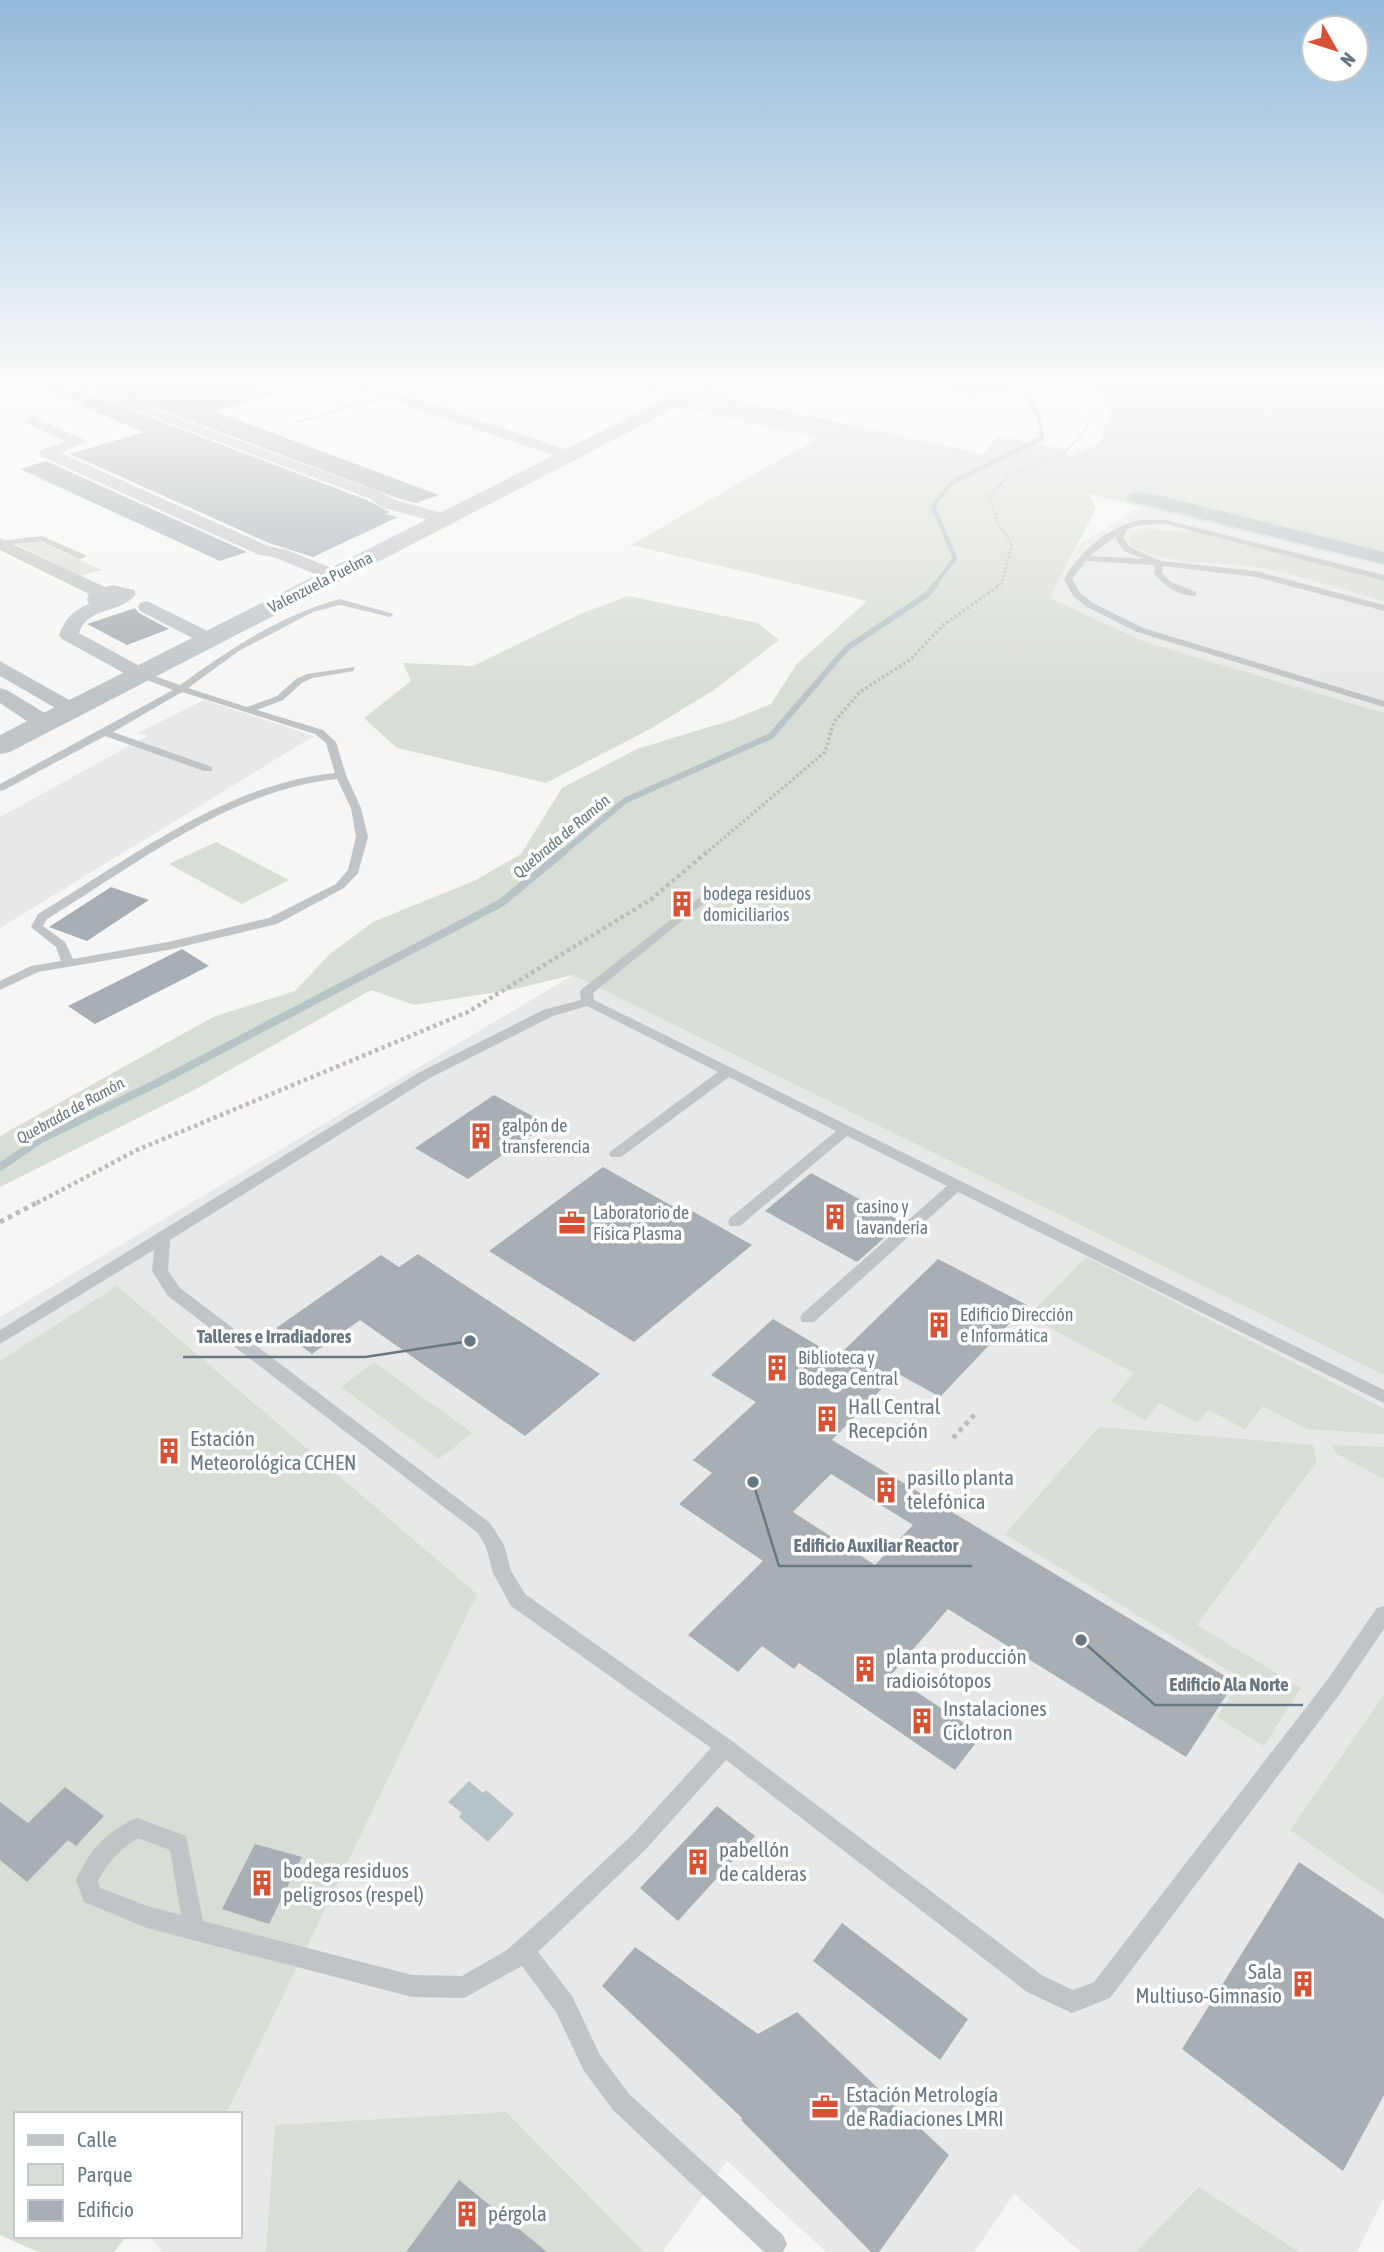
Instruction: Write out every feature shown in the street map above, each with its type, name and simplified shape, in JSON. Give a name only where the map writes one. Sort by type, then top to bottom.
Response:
[{"type":"street","points":[[121,486],[263,550],[271,558],[328,578]]},
{"type":"street","points":[[350,486],[390,504],[450,516]]},
{"type":"street","name":"Valenzuela Puelma","points":[[0,746],[507,486]]},
{"type":"street","points":[[0,543],[103,598],[70,625],[69,635],[140,674]]},
{"type":"street","points":[[147,607],[209,639]]},
{"type":"street","points":[[0,667],[71,709]]},
{"type":"street","points":[[0,695],[45,723]]},
{"type":"lane","points":[[1384,578],[1166,522],[1138,523],[1107,537],[1083,558],[1069,579],[1070,587],[1090,605],[1118,620],[1165,639],[1384,704]]},
{"type":"lane","points":[[1123,530],[1119,538],[1127,549],[1159,563]]},
{"type":"lane","points":[[0,543],[42,538],[82,557]]},
{"type":"lane","points":[[1083,558],[1256,574],[1384,608]]},
{"type":"lane","points":[[1159,563],[1158,573],[1162,579],[1194,594]]},
{"type":"lane","points":[[0,788],[181,689],[236,649],[310,610],[341,602],[390,614]]},
{"type":"lane","points":[[250,709],[280,698],[299,681],[310,676],[351,669]]},
{"type":"lane","points":[[0,986],[35,969],[168,946],[273,920],[340,886],[354,871],[362,836],[356,808],[341,775],[331,742],[319,732],[140,674]]},
{"type":"lane","points":[[104,732],[208,769]]},
{"type":"lane","points":[[68,962],[61,945],[37,927],[42,917],[213,815],[250,797],[300,780],[341,775]]},
{"type":"lane","points":[[589,1002],[586,992],[705,897]]},
{"type":"lane","points":[[0,1338],[425,1075],[548,1013],[589,1002],[1384,1396]]},
{"type":"lane","points":[[616,1154],[727,1072]]},
{"type":"lane","points":[[735,1222],[846,1130]]},
{"type":"lane","points":[[808,1318],[958,1184]]},
{"type":"lane","points":[[162,1240],[160,1271],[174,1292],[484,1528],[495,1545],[502,1573],[518,1600],[725,1747],[1035,1984],[1072,2002],[1102,1990],[1332,1689],[1384,1614]]},
{"type":"lane","points":[[194,1930],[179,1843],[137,1828],[121,1836],[98,1856],[87,1880],[92,1895],[148,1917],[194,1930],[412,1986],[464,1987],[524,1951],[639,1842],[725,1747]]},
{"type":"lane","points":[[524,1951],[564,2004],[592,2063],[621,2102],[774,2244]]},
{"type":"path","points":[[0,1222],[137,1150],[468,1012],[650,900],[825,751],[834,722],[860,692],[911,659],[942,626],[1002,583],[1012,544],[998,524],[989,496],[999,486]]},
{"type":"path","points":[[953,1438],[976,1413]]},
{"type":"shaded area","points":[[1134,492],[1153,494],[1384,552],[1384,564],[1129,501],[1125,497]]},
{"type":"shaded area","points":[[1142,507],[1384,566],[1384,713],[1145,642],[1050,598],[1079,544]]},
{"type":"shaded area","points":[[204,700],[314,736],[0,928],[0,817],[147,736],[138,733]]},
{"type":"shaded area","points":[[573,975],[1384,1375],[1384,2198],[1357,2252],[1081,2252],[1014,2194],[974,2252],[826,2252],[727,2161],[663,2252],[162,2252],[151,2238],[242,2238],[242,2112],[39,2112],[0,2066],[0,1317]]},
{"type":"shaded area","points":[[469,1781],[483,1793],[486,1790],[514,1814],[488,1842],[459,1817],[462,1813],[448,1802]]},
{"type":"green space","points":[[734,486],[1384,486],[1384,566],[1089,494],[1096,508],[1050,598],[1145,642],[1384,713],[1384,1375],[573,975],[510,990],[414,1005],[371,990],[196,1089],[0,1187],[0,1136],[213,1017],[295,991],[330,954],[373,922],[476,880],[521,854],[562,788],[637,749],[732,720],[771,704],[796,665],[867,601],[631,545]]},
{"type":"green space","points":[[1141,529],[1197,532],[1384,580],[1384,601],[1263,568],[1163,557],[1131,545],[1129,535]]},
{"type":"green space","points":[[37,540],[101,570],[81,576],[14,543]]},
{"type":"green space","points":[[628,596],[758,623],[779,640],[714,690],[650,729],[546,783],[397,748],[364,718],[411,681],[403,663],[473,666],[580,614]]},
{"type":"green space","points":[[216,842],[289,880],[242,904],[169,864]]},
{"type":"green space","points":[[1086,1257],[1384,1409],[1384,1434],[1307,1429],[1263,1406],[1245,1429],[1209,1410],[1197,1423],[1160,1403],[1145,1420],[1111,1401],[1134,1373],[1028,1316]]},
{"type":"green space","points":[[117,1286],[477,1594],[227,2112],[14,2112],[14,2238],[125,2238],[114,2252],[38,2252],[0,2235],[0,1361]]},
{"type":"green space","points":[[374,1362],[472,1433],[439,1459],[341,1387]]},
{"type":"green space","points":[[1099,1427],[1313,1445],[1317,1461],[1197,1625],[1301,1688],[1264,1746],[1217,1717],[1242,1679],[1005,1534]]},
{"type":"green space","points":[[1332,1445],[1384,1447],[1384,1479],[1337,1454]]},
{"type":"green space","points":[[1384,1695],[1384,1895],[1290,1830]]},
{"type":"green space","points":[[506,2112],[644,2252],[266,2252],[275,2125]]},
{"type":"green space","points":[[1199,2187],[1299,2252],[1136,2252]]},
{"type":"building","points":[[57,486],[101,486],[247,552],[220,561]]},
{"type":"building","points":[[142,486],[331,486],[390,512],[385,514],[398,517],[313,557],[269,543]]},
{"type":"building","points":[[365,486],[415,486],[439,495],[416,503]]},
{"type":"building","points":[[135,608],[139,613],[169,629],[127,645],[87,624]]},
{"type":"building","points":[[111,887],[149,900],[87,941],[49,927]]},
{"type":"building","points":[[182,949],[209,966],[95,1024],[68,1006]]},
{"type":"building","name":"galpón de transferencia","points":[[494,1095],[547,1124],[468,1179],[415,1148]]},
{"type":"building","points":[[603,1167],[688,1215],[692,1211],[752,1245],[634,1342],[489,1251]]},
{"type":"building","name":"casino y lavandería","points":[[811,1173],[902,1222],[857,1262],[765,1211]]},
{"type":"building","points":[[418,1254],[600,1374],[525,1436],[360,1320],[312,1354],[276,1328],[381,1255],[399,1267]]},
{"type":"building","points":[[938,1259],[1027,1305],[940,1397],[897,1373],[832,1440],[1235,1682],[1186,1757],[948,1609],[891,1675],[982,1735],[955,1770],[799,1663],[794,1669],[762,1646],[738,1672],[688,1635],[763,1561],[679,1504],[712,1473],[693,1460],[756,1402],[711,1375],[773,1319],[837,1357]],"holes":[[[831,1474],[913,1525],[875,1565],[793,1512]]]},
{"type":"building","points":[[65,1787],[104,1816],[76,1846],[68,1840],[27,1882],[0,1860],[0,1802],[28,1823]]},
{"type":"building","name":"pabellón de calderas","points":[[717,1806],[755,1836],[678,1921],[640,1888]]},
{"type":"building","name":"bodega residuos peligrosos (respel)","points":[[255,1844],[302,1857],[269,1924],[222,1909]]},
{"type":"building","name":"Sala Multiuso-Gimnasio","points":[[1299,1862],[1384,1919],[1384,2095],[1343,2171],[1182,2049]]},
{"type":"building","points":[[842,1923],[968,2019],[940,2060],[813,1961]]},
{"type":"building","name":"Estación Metrología de Radiaciones LMRI","points":[[635,1947],[758,2034],[797,2012],[949,2155],[879,2252],[871,2252],[741,2120],[742,2118],[602,1986]]},
{"type":"building","name":"pérgola","points":[[459,2180],[547,2252],[406,2252]]},
{"type":"waterway","name":"Quebrada de Ramón","points":[[934,586],[955,558],[933,506],[949,486]]},
{"type":"waterway","name":"Quebrada de Ramón","points":[[561,854],[626,800],[771,736],[847,648],[928,594],[935,585]]},
{"type":"waterway","name":"Quebrada de Ramón","points":[[0,1167],[41,1139],[157,1083],[501,903],[563,852]]},
{"type":"place","name":"bodega residuos domiciliarios","points":[[682,904]]},
{"type":"place","name":"galpón de transferencia","points":[[481,1136]]},
{"type":"place","name":"casino y lavandería","points":[[835,1217]]},
{"type":"place","name":"Laboratorio de Física Plasma","points":[[572,1223]]},
{"type":"place","name":"Edificio Dirección e Informática","points":[[939,1325]]},
{"type":"place","name":"Talleres e Irradiadores","points":[[470,1341]]},
{"type":"place","name":"Biblioteca y Bodega Central","points":[[777,1368]]},
{"type":"place","name":"Hall Central Recepción","points":[[827,1419]]},
{"type":"place","name":"Estación Meteorológica CCHEN","points":[[169,1451]]},
{"type":"place","name":"Edificio Auxiliar Reactor","points":[[753,1482]]},
{"type":"place","name":"pasillo planta telefónica","points":[[886,1490]]},
{"type":"place","name":"Edificio Ala Norte","points":[[1081,1640]]},
{"type":"place","name":"planta producción radioisótopos","points":[[865,1669]]},
{"type":"place","name":"Instalaciones Ciclotron","points":[[922,1721]]},
{"type":"place","name":"pabellón de calderas","points":[[698,1862]]},
{"type":"place","name":"bodega residuos peligrosos (respel)","points":[[262,1883]]},
{"type":"place","name":"Sala Multiuso-Gimnasio","points":[[1303,1984]]},
{"type":"place","name":"Estación Metrología de Radiaciones LMRI","points":[[825,2107]]},
{"type":"place","name":"pérgola","points":[[467,2214]]}]
